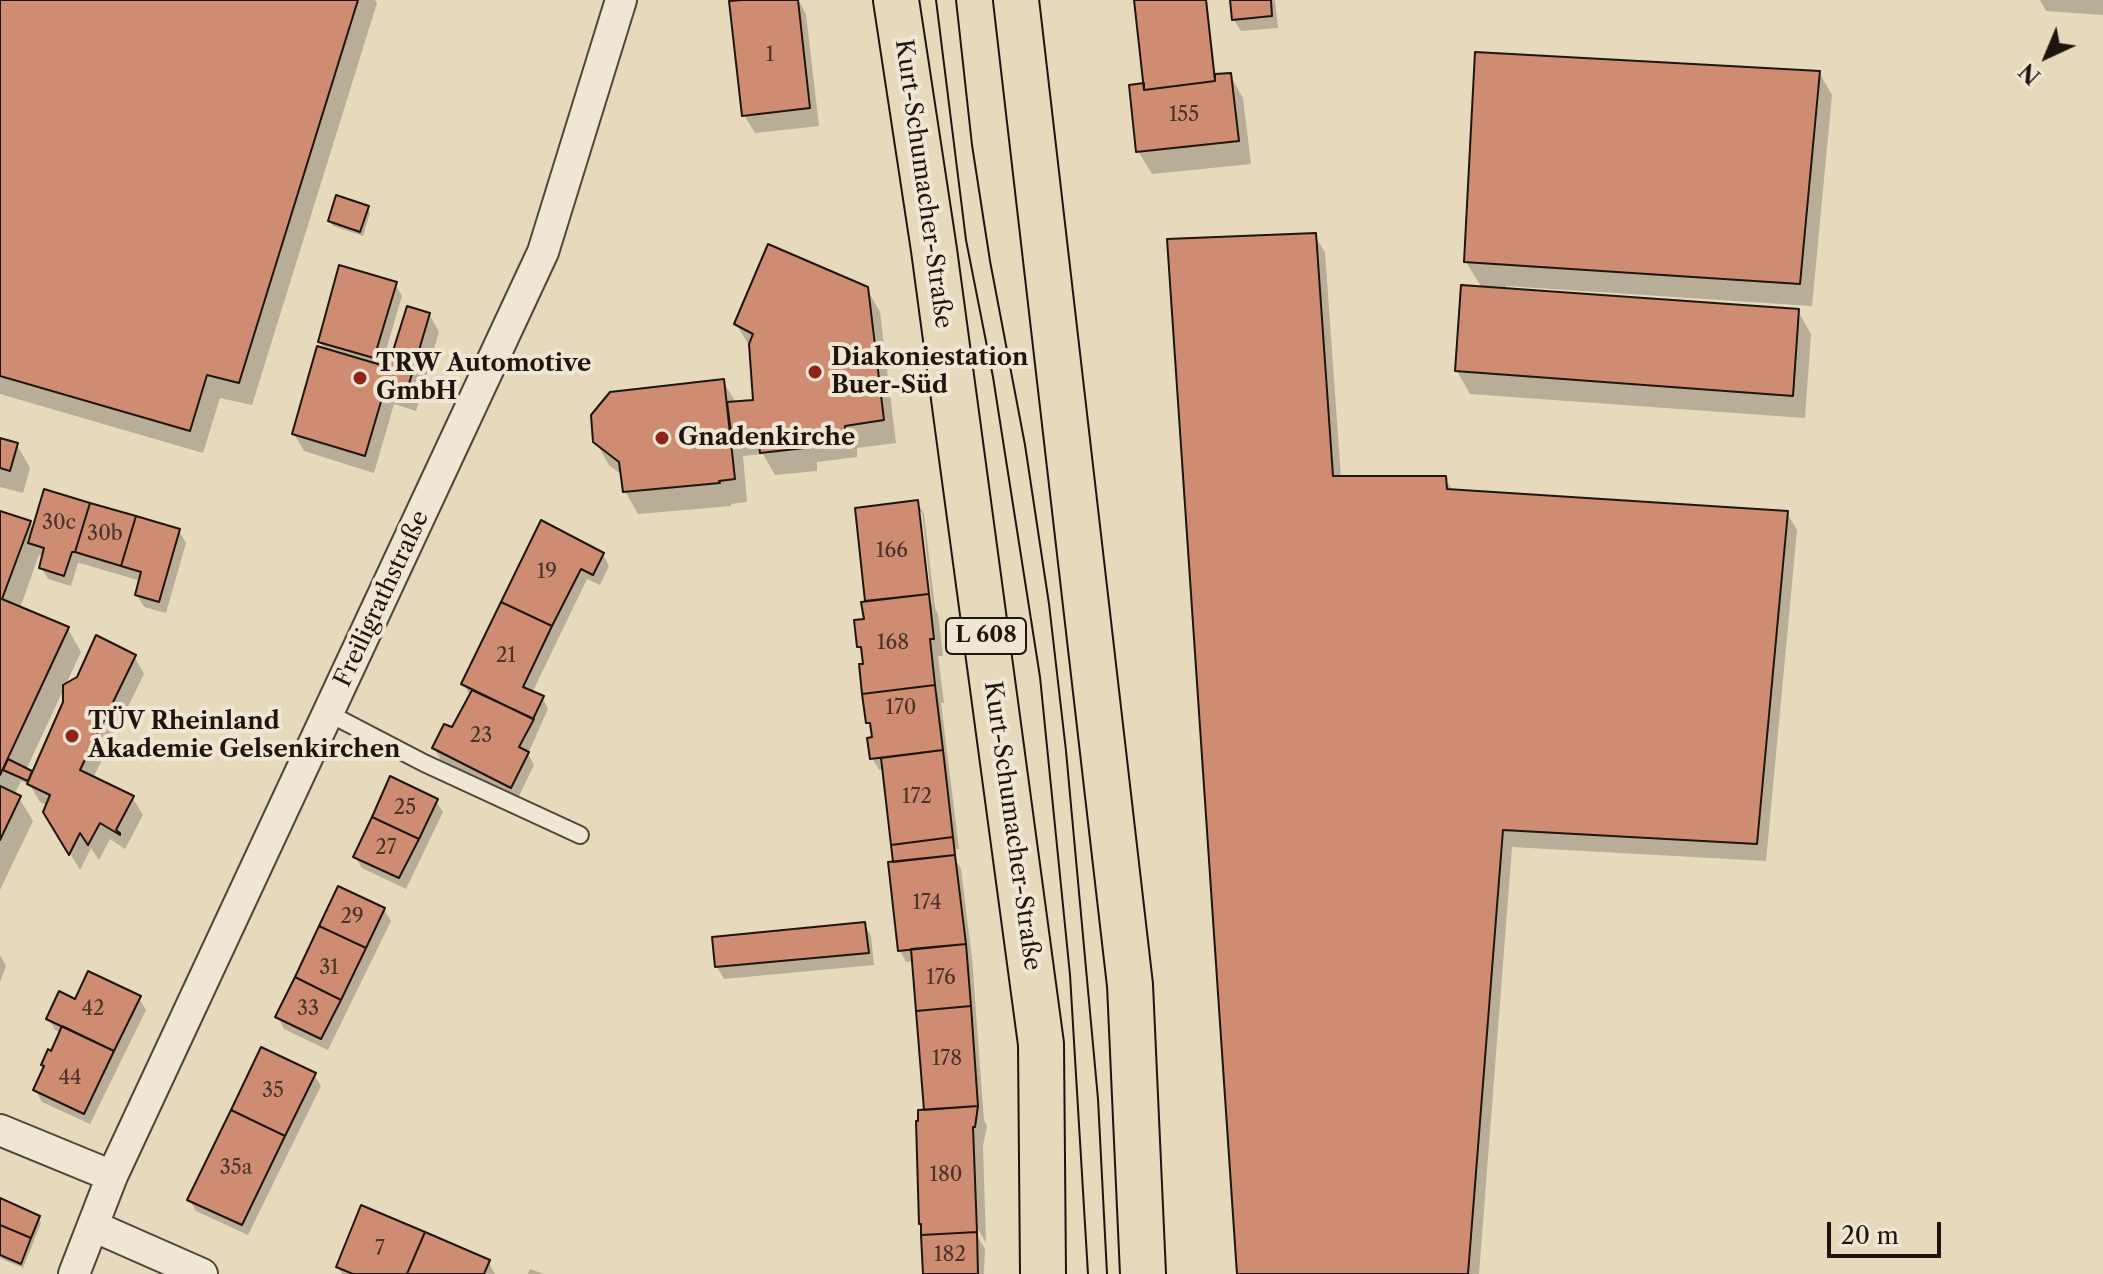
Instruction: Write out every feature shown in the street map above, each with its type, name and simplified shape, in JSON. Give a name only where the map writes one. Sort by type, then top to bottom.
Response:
[{"type":"main road","name":"Kurt-Schumacher-Straße","points":[[896,0],[934,250],[1041,1044],[1043,1274]]},
{"type":"main road","points":[[1016,0],[1130,985],[1143,1274]]},
{"type":"street","name":"Freiligrathstraße","points":[[74,1274],[112,1176],[543,252],[621,0]]},
{"type":"street","points":[[0,1130],[112,1176]]},
{"type":"street","points":[[93,1226],[202,1274]]},
{"type":"lane","points":[[328,713],[424,763],[580,835]]},
{"type":"building","points":[[0,0],[358,0],[239,383],[207,375],[190,431],[0,376]]},
{"type":"building","points":[[798,0],[810,108],[742,116],[729,1]]},
{"type":"building","points":[[1134,0],[1206,0],[1215,81],[1144,90]]},
{"type":"building","points":[[1230,0],[1271,0],[1272,16],[1232,20]]},
{"type":"building","points":[[1475,52],[1820,71],[1800,284],[1464,262]]},
{"type":"building","points":[[1231,73],[1239,141],[1136,152],[1129,85],[1144,83],[1144,90],[1215,81],[1215,74]]},
{"type":"building","points":[[336,195],[369,206],[360,232],[328,221]]},
{"type":"building","points":[[1316,233],[1333,476],[1446,476],[1447,489],[1788,511],[1757,844],[1503,830],[1468,1274],[1237,1274],[1167,239]]},
{"type":"building","name":"Diakoniestation Buer-Süd","points":[[768,244],[868,287],[884,420],[845,426],[845,434],[805,439],[805,448],[760,453],[757,430],[731,433],[727,402],[753,400],[749,344],[753,334],[734,324]]},
{"type":"building","points":[[339,265],[397,282],[374,358],[318,342]]},
{"type":"building","points":[[1461,285],[1799,309],[1793,396],[1455,371]]},
{"type":"building","name":"TRW Automotive GmbH","points":[[407,306],[430,313],[406,394],[385,388],[365,456],[292,434],[317,346],[388,367]]},
{"type":"building","name":"Gnadenkirche","points":[[724,379],[735,479],[623,492],[619,462],[593,442],[591,415],[610,392]]},
{"type":"building","points":[[0,438],[18,443],[10,471],[0,468]]},
{"type":"building","points":[[44,489],[90,503],[64,576],[39,568],[44,548],[28,543]]},
{"type":"building","points":[[918,500],[929,594],[865,601],[855,508]]},
{"type":"building","points":[[90,503],[136,516],[121,566],[75,552]]},
{"type":"building","points":[[0,511],[31,521],[2,599],[69,627],[0,775]]},
{"type":"building","points":[[136,516],[180,529],[159,602],[135,595],[141,572],[121,566]]},
{"type":"building","points":[[541,520],[604,553],[593,575],[581,569],[552,626],[501,602]]},
{"type":"building","points":[[929,594],[935,685],[862,694],[859,664],[863,664],[861,647],[857,647],[854,620],[864,619],[861,602]]},
{"type":"building","points":[[501,602],[552,626],[523,687],[544,696],[533,719],[461,684]]},
{"type":"building","name":"TÜV Rheinland Akademie Gelsenkirchen","points":[[96,635],[136,655],[80,770],[134,796],[116,830],[120,835],[100,823],[88,845],[80,833],[69,855],[43,812],[50,795],[27,784],[63,702],[63,685],[77,677]]},
{"type":"building","points":[[935,685],[943,750],[870,759],[867,738],[872,737],[870,723],[866,723],[862,694]]},
{"type":"building","points":[[472,690],[534,719],[519,747],[529,752],[511,788],[432,748],[444,724],[452,727]]},
{"type":"building","points":[[943,750],[953,837],[891,845],[881,758]]},
{"type":"building","points":[[8,759],[32,771],[28,781],[3,770]]},
{"type":"building","points":[[390,776],[438,799],[419,839],[372,817]]},
{"type":"building","points":[[0,786],[21,796],[0,840]]},
{"type":"building","points":[[372,817],[419,839],[399,878],[353,857]]},
{"type":"building","points":[[953,837],[955,855],[893,862],[891,845]]},
{"type":"building","points":[[955,855],[966,944],[898,951],[888,862]]},
{"type":"building","points":[[338,886],[385,908],[366,948],[319,926]]},
{"type":"building","points":[[865,922],[869,953],[715,967],[712,937]]},
{"type":"building","points":[[319,926],[366,948],[341,1000],[295,977]]},
{"type":"building","points":[[966,944],[971,1006],[916,1011],[911,949]]},
{"type":"building","points":[[88,971],[141,996],[114,1051],[46,1019],[59,991],[75,999]]},
{"type":"building","points":[[295,977],[341,1000],[321,1039],[275,1017]]},
{"type":"building","points":[[971,1006],[978,1106],[924,1110],[916,1011]]},
{"type":"building","points":[[62,1026],[114,1051],[84,1114],[33,1090],[48,1049],[51,1051]]},
{"type":"building","points":[[261,1047],[316,1073],[285,1136],[231,1110]]},
{"type":"building","points":[[978,1106],[973,1127],[977,1232],[921,1235],[918,1110]]},
{"type":"building","points":[[231,1110],[285,1136],[242,1225],[187,1200]]},
{"type":"building","points":[[0,1198],[40,1216],[31,1238],[0,1225]]},
{"type":"building","points":[[361,1205],[425,1232],[407,1274],[353,1274],[336,1267]]},
{"type":"building","points":[[0,1225],[31,1238],[21,1264],[0,1255]]},
{"type":"building","points":[[425,1232],[490,1260],[484,1274],[407,1274]]},
{"type":"building","points":[[977,1232],[978,1274],[923,1274],[921,1235]]},
{"type":"tram line","points":[[936,0],[966,240],[993,377],[1040,677],[1070,975],[1088,1274]]},
{"type":"tram line","points":[[956,0],[972,145],[990,261],[1025,445],[1049,604],[1066,751],[1098,1099],[1107,1274]]},
{"type":"place","name":"Diakoniestation Buer-Süd","points":[[815,372]]},
{"type":"place","name":"TRW Automotive GmbH","points":[[360,378]]},
{"type":"place","name":"Gnadenkirche","points":[[662,438]]},
{"type":"place","name":"TÜV Rheinland Akademie Gelsenkirchen","points":[[72,736]]}]
